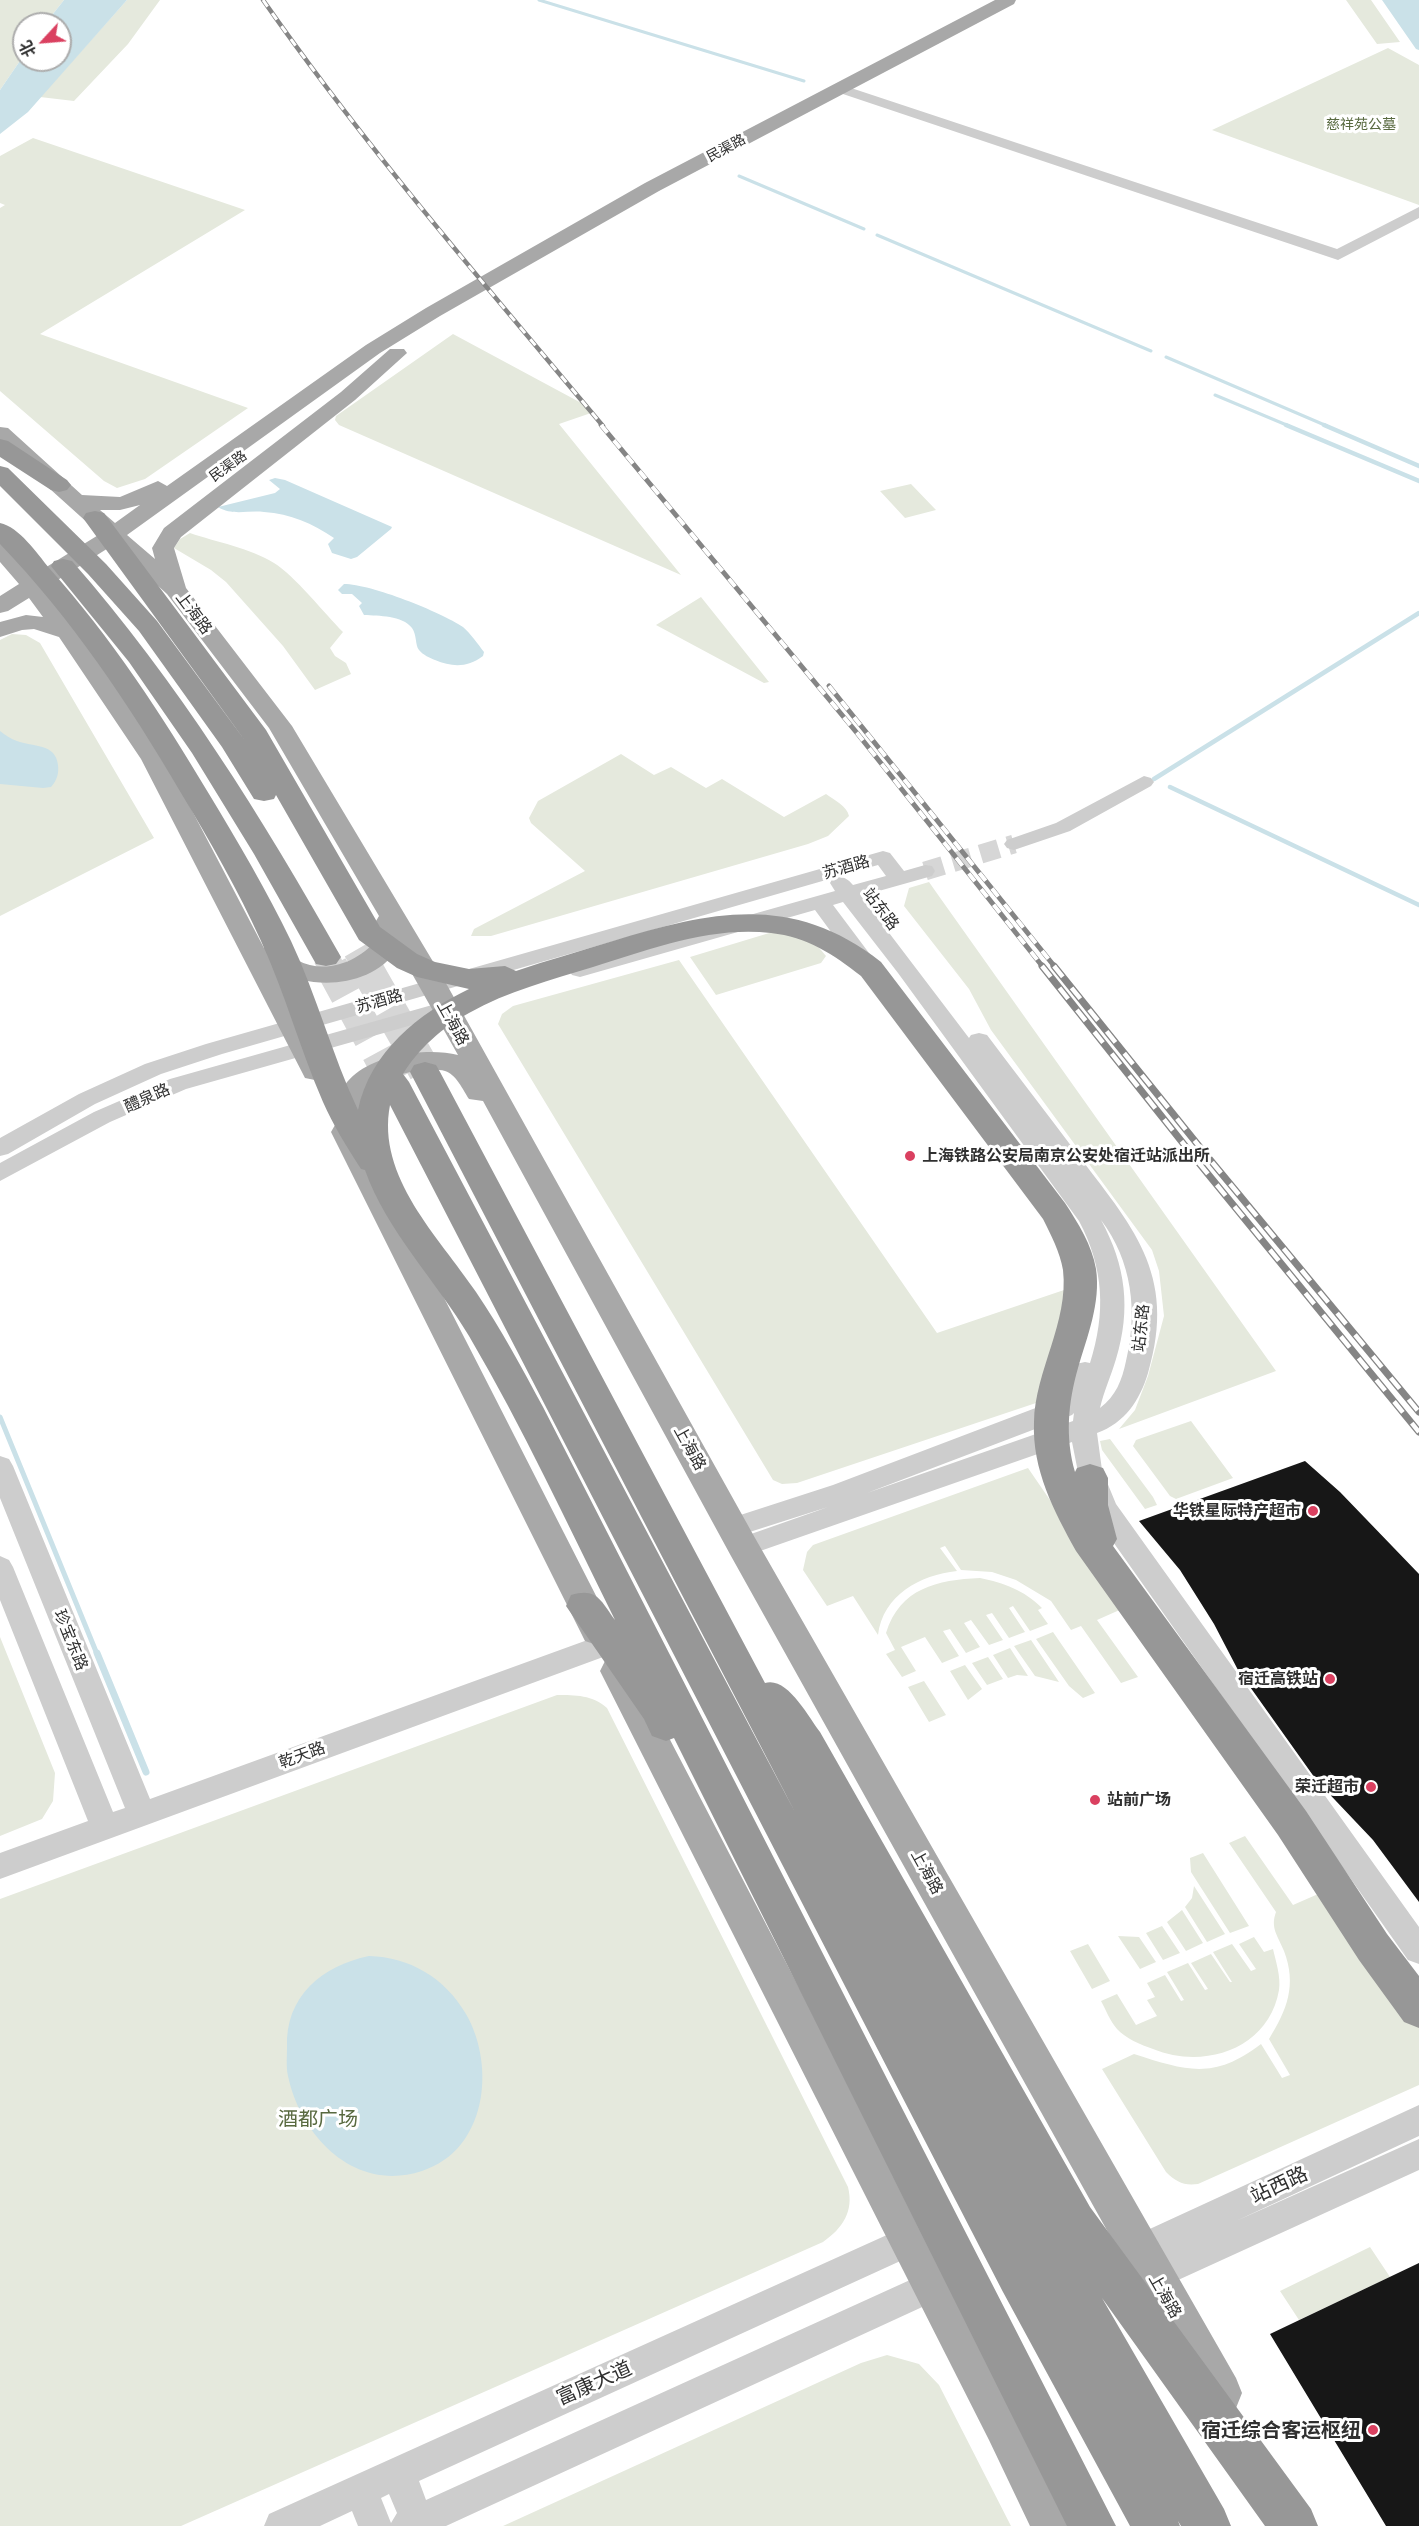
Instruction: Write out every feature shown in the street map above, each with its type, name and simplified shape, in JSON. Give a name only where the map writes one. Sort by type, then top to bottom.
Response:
[{"type":"highway","points":[[0,446],[59,485]]},
{"type":"highway","points":[[0,473],[97,569],[148,626],[235,745],[356,950]]},
{"type":"highway","points":[[0,498],[82,587],[121,634],[183,719],[261,844],[326,957]]},
{"type":"highway","points":[[87,510],[253,730],[369,933],[407,961],[444,974],[484,980],[632,945]]},
{"type":"highway","points":[[0,530],[43,576],[108,658],[155,726],[248,885],[289,969],[349,1122],[392,1193],[465,1302],[526,1407],[1092,2526]]},
{"type":"highway","points":[[392,1193],[375,1151],[372,1119],[374,1105],[385,1077],[410,1042],[441,1015],[492,988],[680,931],[729,923],[761,923],[811,933],[842,947],[871,969],[1047,1202],[1069,1238],[1080,1277],[1078,1305],[1061,1366],[1051,1419],[1052,1451],[1067,1502],[1089,1541],[1350,1901],[1390,1950],[1419,1974]]},
{"type":"highway","points":[[1156,2526],[1019,2277],[670,1614],[410,1077],[705,1609],[1052,2254],[1207,2526]]},
{"type":"highway","points":[[1090,1478],[1090,1505],[1099,1539],[1136,1606]]},
{"type":"highway","points":[[584,1606],[657,1708],[723,1833],[782,1911]]},
{"type":"highway","points":[[705,1609],[806,1743],[1074,2222],[1296,2526]]},
{"type":"highway","points":[[1292,1823],[1373,1947],[1419,2009]]},
{"type":"main road","name":"民渠路","points":[[0,606],[103,543],[439,310],[652,187],[1008,0]]},
{"type":"main road","points":[[87,510],[129,503],[146,496],[249,421],[371,340],[439,310]]},
{"type":"main road","points":[[175,588],[163,548],[172,533],[348,396],[428,328],[439,310]]},
{"type":"main road","name":"民渠路","points":[[0,617],[112,551],[379,351]]},
{"type":"main road","name":"上海路","points":[[0,434],[175,588],[280,726],[439,997],[550,1200],[1296,2526]]},
{"type":"main road","points":[[0,595],[13,586],[18,579],[4,552]]},
{"type":"main road","points":[[4,552],[67,632],[153,759],[299,1038],[399,1242],[1053,2526]]},
{"type":"main road","points":[[0,630],[17,622],[32,621],[44,622],[67,632]]},
{"type":"main road","points":[[226,899],[281,964],[298,973],[314,976],[331,975],[361,967],[384,952],[393,937],[389,921],[357,858]]},
{"type":"main road","points":[[399,1242],[351,1108],[352,1097],[359,1087],[381,1070],[435,1061],[456,1065],[465,1071],[550,1200]]},
{"type":"street","points":[[839,88],[1338,255],[1419,212]]},
{"type":"street","points":[[1014,844],[1071,823],[1144,782]]},
{"type":"street","name":"苏酒路","points":[[299,1038],[439,997],[883,857],[899,879],[781,913],[439,997]]},
{"type":"street","name":"站东路","points":[[739,1537],[1099,1422],[1111,1414],[1123,1401],[1133,1382],[1142,1341],[1145,1302],[1138,1266],[1124,1233],[840,869]]},
{"type":"street","points":[[899,879],[925,871]]},
{"type":"street","points":[[857,891],[906,968],[1088,1216],[1102,1240],[1111,1266],[1115,1297],[1109,1341],[1084,1424],[1090,1478],[1108,1515],[1419,1951]]},
{"type":"street","points":[[739,1537],[842,1492],[1063,1408],[1075,1398],[1082,1382],[1098,1324],[1099,1295],[1080,1256],[820,902]]},
{"type":"street","points":[[781,913],[827,923],[842,931]]},
{"type":"street","name":"醴泉路","points":[[0,1148],[87,1100],[153,1068],[299,1038]]},
{"type":"street","name":"醴泉路","points":[[0,1173],[102,1117],[178,1084],[299,1038]]},
{"type":"street","name":"珍宝东路","points":[[0,1466],[142,1814]]},
{"type":"street","points":[[0,1568],[105,1827]]},
{"type":"street","name":"乾天路","points":[[0,1866],[604,1645]]},
{"type":"street","name":"站西路","points":[[1146,2262],[1419,2120]]},
{"type":"street","name":"站西路","points":[[1146,2262],[1419,2154]]},
{"type":"street","name":"富康大道","points":[[281,2526],[909,2241]]},
{"type":"street","points":[[398,2472],[414,2525],[932,2286]]},
{"type":"street","points":[[362,2490],[375,2526]]},
{"type":"green space","points":[[0,0],[64,0],[54,12],[12,12],[12,72],[0,90]]},
{"type":"green space","points":[[127,0],[160,0],[128,44],[74,101],[40,97],[62,72],[72,72],[72,61]]},
{"type":"green space","points":[[1346,0],[1371,0],[1400,42],[1377,44]]},
{"type":"green space","name":"慈祥苑公墓","points":[[1388,48],[1419,65],[1419,205],[1212,130]]},
{"type":"green space","points":[[33,138],[245,210],[40,334],[248,408],[145,479],[117,488],[104,481],[0,391],[0,208],[5,205],[0,203],[0,156]]},
{"type":"green space","points":[[453,334],[585,405],[591,413],[559,424],[681,575],[339,425],[335,420],[336,416]]},
{"type":"green space","points":[[911,484],[936,510],[905,518],[880,491]]},
{"type":"green space","points":[[190,533],[254,553],[282,569],[300,585],[343,632],[330,648],[335,656],[346,663],[351,674],[315,690],[283,646],[226,582],[211,570],[174,548],[180,539]]},
{"type":"green space","points":[[701,597],[769,682],[764,683],[656,625]]},
{"type":"green space","points":[[12,634],[26,635],[40,643],[154,838],[0,916],[0,640]]},
{"type":"green space","points":[[621,754],[654,775],[671,767],[706,788],[722,779],[784,817],[826,794],[843,806],[849,816],[828,836],[808,844],[491,936],[471,936],[474,929],[585,871],[531,823],[529,818],[538,801]]},
{"type":"green space","points":[[929,882],[1276,1371],[1119,1429],[1135,1410],[1148,1376],[1164,1316],[1159,1271],[1152,1250],[991,1030],[969,989],[904,906],[909,888]]},
{"type":"green space","points":[[799,924],[826,956],[821,963],[716,995],[690,957]]},
{"type":"green space","points":[[679,960],[937,1333],[1067,1289],[1039,1402],[797,1483],[782,1484],[773,1480],[498,1024],[502,1014],[513,1006]]},
{"type":"green space","points":[[1191,1421],[1233,1478],[1176,1499],[1170,1496],[1133,1446],[1136,1440]]},
{"type":"green space","points":[[1110,1439],[1157,1505],[1145,1509],[1102,1450],[1100,1441]]},
{"type":"green space","points":[[1028,1468],[1124,1608],[1097,1620],[1138,1677],[1121,1683],[1081,1626],[1071,1630],[1051,1601],[1016,1580],[992,1572],[961,1570],[945,1546],[940,1548],[957,1571],[930,1577],[906,1589],[887,1609],[878,1635],[853,1596],[827,1606],[803,1570],[807,1552],[813,1545]]},
{"type":"green space","points":[[980,1578],[1005,1585],[1028,1596],[1042,1608],[1038,1610],[1048,1624],[1030,1631],[1013,1606],[1009,1608],[1025,1632],[1009,1638],[992,1613],[986,1615],[1003,1640],[989,1645],[971,1620],[964,1623],[980,1647],[966,1653],[950,1629],[943,1631],[959,1656],[942,1663],[925,1637],[901,1647],[916,1671],[902,1677],[886,1654],[895,1650],[886,1633],[892,1618],[901,1606],[911,1596],[935,1584]]},
{"type":"green space","points":[[1053,1632],[1095,1693],[1083,1698],[1069,1686],[1036,1639]]},
{"type":"green space","points":[[0,1637],[55,1773],[53,1801],[42,1819],[0,1836]]},
{"type":"green space","points":[[1031,1640],[1059,1682],[1035,1676],[1014,1646]]},
{"type":"green space","points":[[1010,1648],[1028,1676],[1017,1675],[1008,1678],[993,1655]]},
{"type":"green space","points":[[988,1657],[1003,1679],[987,1685],[972,1663]]},
{"type":"green space","points":[[965,1665],[982,1689],[968,1700],[950,1671]]},
{"type":"green space","points":[[924,1681],[946,1715],[929,1722],[908,1687]]},
{"type":"green space","name":"酒都广场","points":[[557,1695],[590,1698],[607,1708],[848,2187],[848,2211],[841,2225],[823,2242],[181,2526],[0,2526],[0,1899]]},
{"type":"green space","points":[[1245,1836],[1293,1905],[1325,1891],[1419,2019],[1419,2085],[1198,2184],[1184,2184],[1166,2172],[1102,2069],[1134,2054],[1185,2068],[1214,2067],[1229,2063],[1261,2044],[1282,2078],[1290,2075],[1269,2039],[1281,2018],[1288,1997],[1290,1975],[1288,1963],[1274,1927],[1276,1912],[1229,1843]]},
{"type":"green space","points":[[1203,1853],[1249,1926],[1230,1933],[1191,1872],[1190,1858]]},
{"type":"green space","points":[[1194,1886],[1225,1934],[1207,1942],[1185,1907],[1192,1898]]},
{"type":"green space","points":[[1182,1910],[1203,1943],[1186,1951],[1167,1922]]},
{"type":"green space","points":[[1162,1926],[1180,1953],[1163,1960],[1146,1933]]},
{"type":"green space","points":[[1118,1936],[1139,1937],[1156,1962],[1140,1969]]},
{"type":"green space","points":[[1254,1937],[1264,1952],[1273,1949],[1279,1975],[1279,1990],[1273,2010],[1262,2027],[1248,2040],[1231,2050],[1193,2057],[1173,2055],[1148,2047],[1120,2032],[1101,2001],[1117,1994],[1136,2025],[1157,2016],[1147,2000],[1155,1997],[1147,1983],[1165,1975],[1181,2001],[1184,2000],[1167,1972],[1188,1963],[1205,1990],[1208,1989],[1191,1963],[1211,1954],[1232,1982],[1213,1952],[1232,1944],[1251,1971],[1256,1969],[1239,1944]]},
{"type":"green space","points":[[1088,1944],[1110,1981],[1092,1989],[1070,1951]]},
{"type":"green space","points":[[1370,2247],[1390,2277],[1299,2320],[1280,2291]]},
{"type":"green space","points":[[887,2355],[919,2364],[939,2385],[1011,2526],[503,2526],[861,2363]]},
{"type":"water","points":[[64,0],[127,0],[72,62],[72,12],[54,12]]},
{"type":"water","points":[[1382,0],[1419,0],[1419,50],[1416,49]]},
{"type":"water","points":[[12,72],[63,72],[28,112],[0,134],[0,90]]},
{"type":"water","points":[[275,478],[285,480],[392,527],[357,557],[351,559],[332,553],[328,544],[334,538],[301,520],[274,513],[234,512],[218,507],[275,493],[280,489],[269,480]]},
{"type":"water","points":[[344,584],[388,594],[453,621],[471,635],[484,652],[483,656],[471,663],[459,665],[447,664],[429,657],[419,650],[414,631],[408,624],[390,617],[364,615],[359,606],[362,603],[352,594],[342,594],[338,590]]},
{"type":"water","points":[[0,731],[15,740],[48,749],[53,753],[58,771],[51,787],[0,784]]},
{"type":"water","points":[[369,1956],[384,1957],[412,1965],[437,1980],[448,1990],[466,2014],[481,2058],[480,2104],[472,2126],[461,2145],[444,2160],[422,2171],[398,2176],[375,2174],[354,2167],[335,2155],[318,2139],[305,2120],[287,2073],[288,2030],[292,2013],[300,1999],[310,1986],[336,1967]]},
{"type":"building","name":"宿迁高铁站","points":[[1305,1461],[1340,1492],[1419,1574],[1419,1902],[1373,1840],[1317,1781],[1238,1670],[1214,1624],[1180,1570],[1139,1521]]},
{"type":"building","name":"宿迁综合客运枢纽","points":[[1419,2263],[1419,2526],[1386,2526],[1270,2334]]},
{"type":"waterway","points":[[539,0],[804,81]]},
{"type":"waterway","points":[[739,176],[864,229]]},
{"type":"waterway","points":[[877,235],[1151,351]]},
{"type":"waterway","points":[[1166,357],[1327,426]]},
{"type":"waterway","points":[[1215,395],[1289,426]]},
{"type":"waterway","points":[[1286,425],[1419,481]]},
{"type":"waterway","points":[[1324,425],[1419,466]]},
{"type":"waterway","points":[[1154,779],[1419,613]]},
{"type":"waterway","points":[[1170,787],[1419,905]]},
{"type":"waterway","points":[[0,1417],[97,1654]]},
{"type":"waterway","points":[[97,1653],[146,1772]]},
{"type":"tunnel","points":[[925,871],[1014,844]]},
{"type":"tunnel","points":[[356,950],[366,967]]},
{"type":"tunnel","points":[[326,957],[331,967]]},
{"type":"tunnel","points":[[331,966],[394,1082]]},
{"type":"tunnel","points":[[365,966],[425,1071]]},
{"type":"railway","points":[[263,0],[386,164],[603,426]]},
{"type":"railway","points":[[601,425],[857,733],[1043,967]]},
{"type":"railway","points":[[829,686],[1055,967]]},
{"type":"railway","points":[[1042,966],[1194,1157],[1419,1432]]},
{"type":"railway","points":[[1054,966],[1207,1156],[1419,1412]]},
{"type":"place","name":"上海铁路公安局南京公安处宿迁站派出所","points":[[910,1156]]},
{"type":"place","name":"华铁星际特产超市","points":[[1313,1511]]},
{"type":"place","name":"宿迁高铁站","points":[[1330,1679]]},
{"type":"place","name":"荣迁超市","points":[[1371,1787]]},
{"type":"place","name":"站前广场","points":[[1095,1800]]},
{"type":"place","name":"宿迁综合客运枢纽","points":[[1373,2430]]}]
